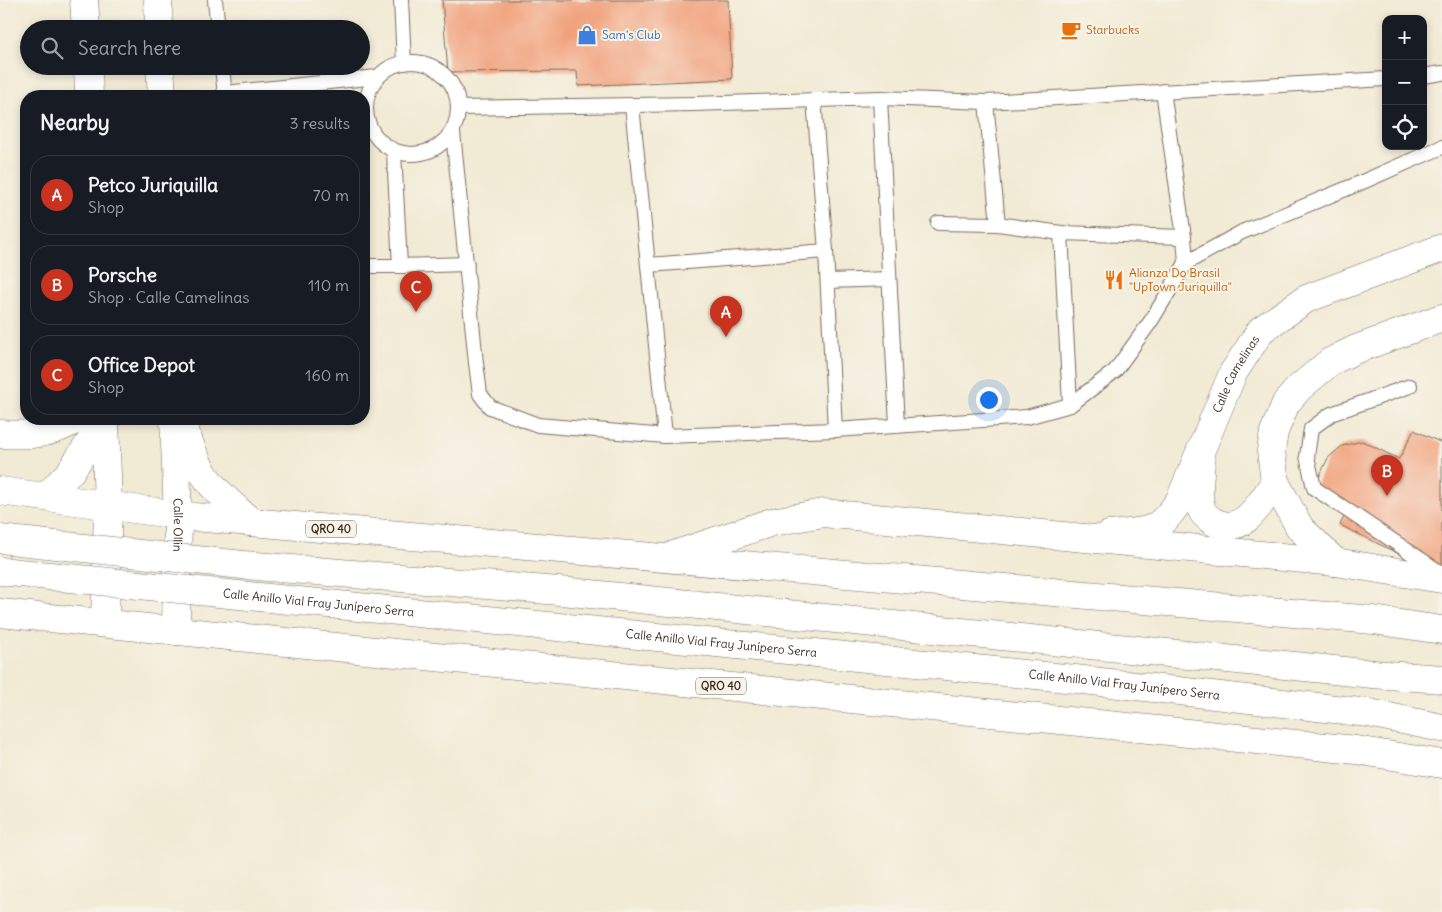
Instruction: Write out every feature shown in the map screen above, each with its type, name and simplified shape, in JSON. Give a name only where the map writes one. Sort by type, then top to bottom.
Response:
[{"type":"main road","points":[[84,0],[85,20]]},
{"type":"main road","points":[[158,0],[159,20]]},
{"type":"main road","points":[[88,75],[89,90]]},
{"type":"main road","points":[[161,75],[162,90]]},
{"type":"main road","name":"Calle Camelinas","points":[[1083,538],[1145,531],[1158,527],[1167,518],[1180,500],[1233,373],[1261,330],[1306,299],[1442,248]]},
{"type":"main road","points":[[1335,562],[1300,528],[1275,482],[1271,451],[1274,432],[1286,403],[1299,388],[1330,362],[1354,350],[1442,318]]},
{"type":"main road","points":[[0,434],[16,435],[51,432],[65,425]]},
{"type":"main road","points":[[46,497],[70,472],[101,425]]},
{"type":"main road","points":[[105,425],[108,505],[105,623]]},
{"type":"main road","name":"Calle Ollin","points":[[174,425],[178,515],[176,631]]},
{"type":"main road","points":[[183,425],[189,442],[208,480],[220,494],[251,522]]},
{"type":"main road","points":[[1202,446],[1201,509],[1209,519],[1220,525],[1235,526],[1245,521],[1257,508],[1275,482]]},
{"type":"main road","name":"QRO 40","points":[[0,491],[178,515],[1373,620],[1442,630]]},
{"type":"main road","points":[[664,559],[772,522],[823,513],[1335,562],[1442,579]]},
{"type":"main road","points":[[0,539],[243,565],[571,592],[1373,674],[1442,679]]},
{"type":"main road","name":"Calle Anillo Vial Fray Junípero Serra","points":[[0,571],[1075,679],[1369,714],[1442,728]]},
{"type":"main road","name":"QRO 40","points":[[0,613],[1336,748],[1442,764]]},
{"type":"lane","points":[[215,0],[217,20]]},
{"type":"lane","points":[[401,0],[404,63]]},
{"type":"lane","points":[[370,90],[377,77],[395,64],[417,62],[438,70],[453,86],[459,108],[452,132],[437,148],[416,155],[394,152],[376,139],[370,128]]},
{"type":"lane","points":[[1427,76],[1442,74]]},
{"type":"lane","points":[[223,75],[224,90]]},
{"type":"lane","points":[[267,90],[377,77]]},
{"type":"lane","points":[[459,108],[880,98],[986,102],[1382,79]]},
{"type":"lane","points":[[1163,91],[1186,263]]},
{"type":"lane","points":[[880,98],[897,425]]},
{"type":"lane","points":[[814,100],[828,281],[835,430]]},
{"type":"lane","points":[[986,102],[998,224]]},
{"type":"lane","points":[[632,105],[665,436]]},
{"type":"lane","points":[[452,132],[480,394],[490,407],[538,425],[665,436],[835,430],[1027,417],[1070,405],[1115,371],[1151,321],[1186,263],[1242,232],[1442,147]]},
{"type":"lane","points":[[394,152],[400,266]]},
{"type":"lane","points":[[938,223],[998,224],[1060,233],[1184,237]]},
{"type":"lane","points":[[1060,233],[1070,405]]},
{"type":"lane","points":[[649,265],[826,251]]},
{"type":"lane","points":[[370,266],[467,264]]},
{"type":"lane","points":[[828,281],[889,279]]},
{"type":"lane","points":[[1410,386],[1331,414],[1310,429],[1307,456],[1314,488],[1442,574]]},
{"type":"building","name":"Sam's Club","points":[[442,0],[728,0],[732,79],[578,86],[577,71],[448,72]]},
{"type":"building","points":[[1414,430],[1442,443],[1442,575],[1340,525],[1350,505],[1314,488],[1328,458],[1342,446],[1362,441],[1399,459]]},
{"type":"place","name":"Starbucks","points":[[1071,30]]},
{"type":"place","name":"Sam's Club","points":[[587,35]]},
{"type":"place","name":"Alianza Do Brasil \"UpTown Juriquilla\"","points":[[1114,280]]},
{"type":"place","name":"Office Depot","points":[[416,312]]},
{"type":"place","name":"Petco Juriquilla","points":[[726,337]]},
{"type":"place","name":"Porsche","points":[[1387,496]]}]
